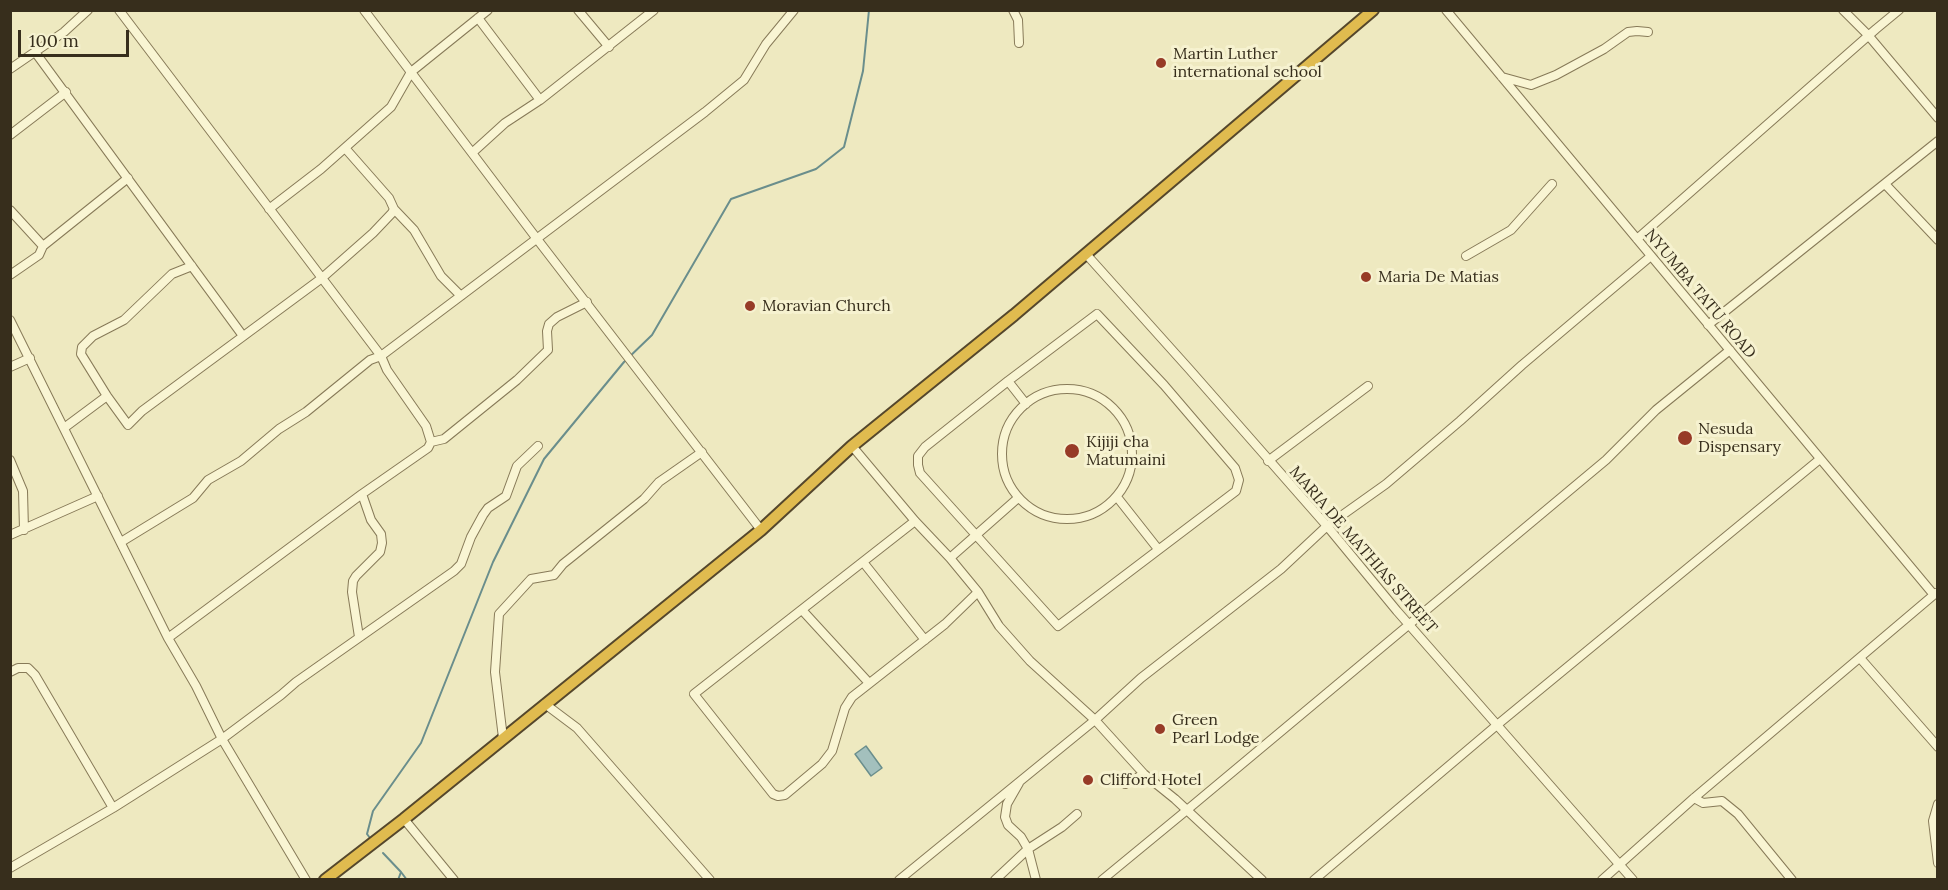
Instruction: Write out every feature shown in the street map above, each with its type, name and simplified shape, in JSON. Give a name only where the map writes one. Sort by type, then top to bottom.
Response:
[{"type":"highway","points":[[325,879],[404,819],[761,530],[852,446],[1086,254],[1373,10]]},
{"type":"street","points":[[10,69],[64,32],[88,10]]},
{"type":"street","points":[[119,10],[381,356],[387,370],[426,426],[431,442]]},
{"type":"street","points":[[364,10],[761,530]]},
{"type":"street","points":[[269,209],[345,148],[391,107],[411,72],[488,10]]},
{"type":"street","points":[[578,10],[609,47]]},
{"type":"street","points":[[472,153],[505,123],[540,100],[654,10]]},
{"type":"street","points":[[121,542],[194,498],[208,480],[241,461],[370,360],[381,356],[461,297],[705,112],[744,80],[766,44],[794,10]]},
{"type":"street","points":[[1013,10],[1018,20],[1019,43]]},
{"type":"street","name":"NYUMBA TATU ROAD","points":[[1446,10],[1820,459],[1936,593]]},
{"type":"street","points":[[1843,10],[1868,35],[1938,118]]},
{"type":"street","points":[[1637,239],[1899,10]]},
{"type":"street","points":[[478,18],[540,100]]},
{"type":"street","points":[[1501,76],[1531,85],[1556,75],[1604,49],[1628,32],[1648,32]]},
{"type":"street","points":[[35,52],[243,336]]},
{"type":"street","points":[[10,135],[66,92]]},
{"type":"street","points":[[1708,325],[1938,141]]},
{"type":"street","points":[[345,148],[414,230],[441,276],[461,297]]},
{"type":"street","points":[[10,275],[39,255],[43,246],[128,178]]},
{"type":"street","points":[[1466,256],[1511,230],[1552,184]]},
{"type":"street","points":[[1886,184],[1938,240]]},
{"type":"street","points":[[192,266],[172,274],[124,320],[93,336],[82,347],[81,354],[128,425],[142,411],[322,278],[374,233],[394,209]]},
{"type":"street","points":[[10,210],[43,246]]},
{"type":"street","name":"MARIA DE MATHIAS STREET","points":[[1086,254],[1172,348],[1268,461],[1327,526],[1397,611],[1633,879]]},
{"type":"street","points":[[900,879],[1021,778],[1095,720],[1142,678],[1281,568],[1327,526],[1386,484],[1651,256]]},
{"type":"street","points":[[168,638],[362,494],[424,453],[431,442],[444,439],[524,374],[549,348],[547,331],[549,324],[557,317],[587,302]]},
{"type":"street","points":[[1097,314],[1164,385],[1235,468],[1239,480],[1236,491],[1058,626],[978,535],[920,473],[918,456],[925,447],[1008,381],[1097,314]]},
{"type":"street","points":[[10,320],[168,638],[196,686],[222,739],[306,879]]},
{"type":"street","points":[[1102,879],[1410,624],[1613,453],[1656,410],[1730,350]]},
{"type":"street","points":[[10,367],[30,358]]},
{"type":"street","points":[[1008,381],[1026,404]]},
{"type":"street","points":[[1268,461],[1368,386]]},
{"type":"street","points":[[1058,390],[1075,390],[1092,394],[1108,403],[1120,416],[1128,431],[1132,448],[1132,466],[1117,497],[1100,511],[1079,519],[1056,519],[1035,512],[1018,498],[1009,485],[1004,471],[1001,457],[1002,441],[1011,421],[1026,404],[1041,394],[1058,390]]},
{"type":"street","points":[[64,428],[107,396]]},
{"type":"street","points":[[10,868],[113,808],[222,739],[296,682],[428,590],[461,564],[471,537],[483,515],[488,508],[506,496],[517,466],[538,446]]},
{"type":"street","points":[[852,446],[915,522],[950,558],[978,592],[999,626],[1030,661],[1095,720],[1144,774],[1262,879]]},
{"type":"street","points":[[503,738],[495,672],[499,614],[531,579],[555,575],[563,564],[644,499],[659,482],[702,452]]},
{"type":"street","points":[[1315,879],[1497,725],[1820,459]]},
{"type":"street","points":[[10,460],[23,491],[24,530]]},
{"type":"street","points":[[359,637],[352,592],[353,581],[380,552],[382,543],[381,534],[371,520],[362,494]]},
{"type":"street","points":[[10,535],[99,496]]},
{"type":"street","points":[[1117,497],[1158,549]]},
{"type":"street","points":[[950,558],[1018,498]]},
{"type":"street","points":[[915,522],[694,694],[773,794],[785,795],[828,758],[849,702],[869,683],[952,618],[978,592]]},
{"type":"street","points":[[863,562],[925,640]]},
{"type":"street","points":[[1602,879],[1936,593]]},
{"type":"street","points":[[802,610],[869,683]]},
{"type":"street","points":[[1860,658],[1938,747]]},
{"type":"street","points":[[10,672],[18,668],[28,668],[35,675],[113,808]]},
{"type":"street","points":[[545,704],[577,728],[710,879]]},
{"type":"street","points":[[1125,784],[1144,774]]},
{"type":"street","points":[[1021,778],[1007,804],[1005,817],[1008,825],[1021,837],[1028,849],[1036,879]]},
{"type":"street","points":[[1694,798],[1703,803],[1722,801],[1738,814],[1792,879]]},
{"type":"street","points":[[1938,804],[1933,821],[1938,863]]},
{"type":"street","points":[[996,879],[1028,849],[1062,827],[1077,814]]},
{"type":"street","points":[[404,819],[454,879]]},
{"type":"water","points":[[866,746],[882,768],[871,776],[855,754]]},
{"type":"waterway","points":[[370,838],[367,834],[373,811],[421,743],[493,562],[544,459],[624,362],[652,335],[731,199],[816,169],[844,147],[863,71],[869,10]]},
{"type":"waterway","points":[[383,853],[401,872],[398,880]]},
{"type":"waterway","points":[[401,872],[407,880]]},
{"type":"place","name":"Martin Luther international school","points":[[1161,63]]},
{"type":"place","name":"Maria De Matias","points":[[1366,277]]},
{"type":"place","name":"Moravian Church","points":[[750,306]]},
{"type":"place","name":"Nesuda Dispensary","points":[[1685,438]]},
{"type":"place","name":"Kijiji cha Matumaini","points":[[1072,451]]},
{"type":"place","name":"Green Pearl Lodge","points":[[1160,729]]},
{"type":"place","name":"Clifford Hotel","points":[[1088,780]]}]
